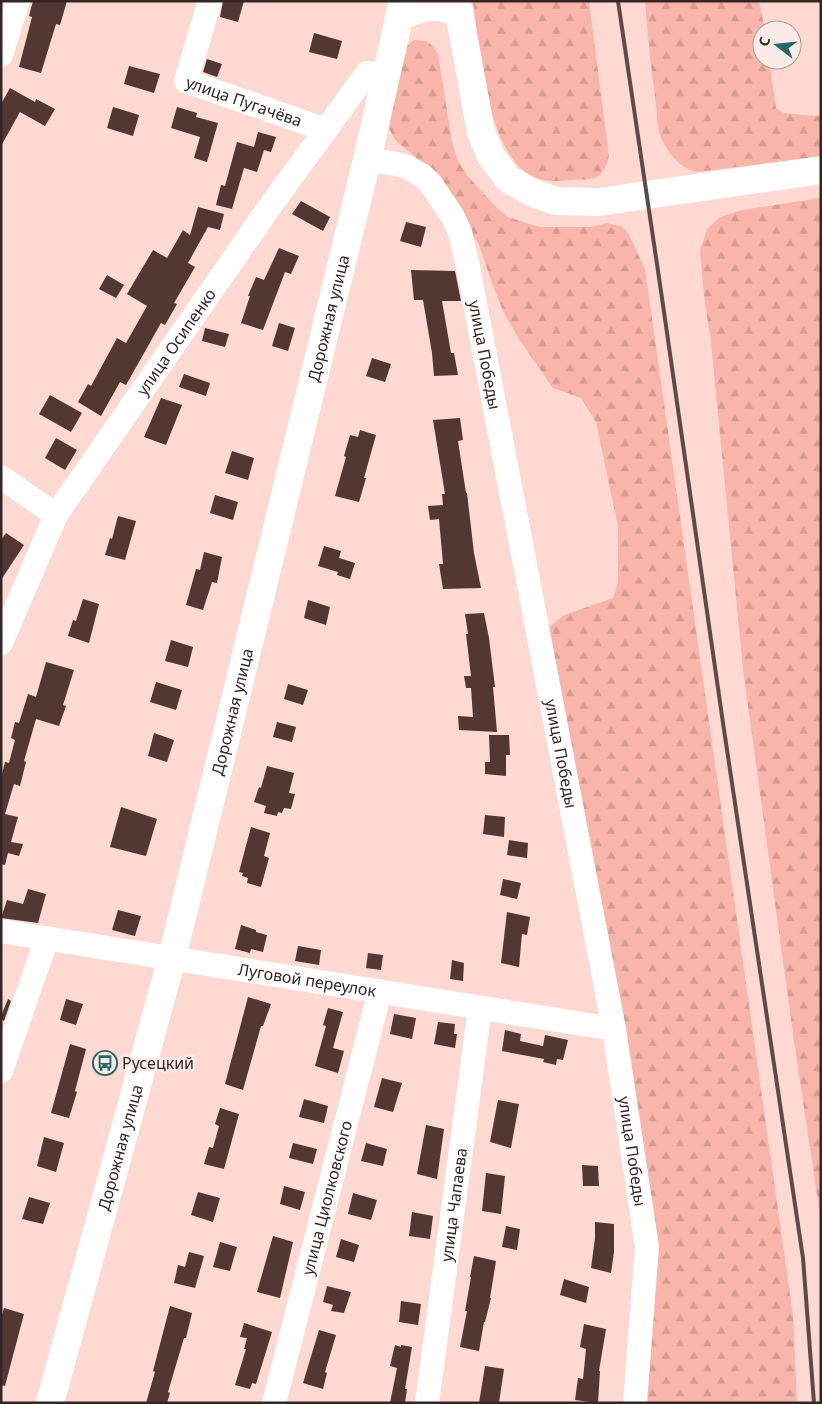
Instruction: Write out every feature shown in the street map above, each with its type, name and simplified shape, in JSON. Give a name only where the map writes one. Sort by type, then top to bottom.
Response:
[{"type":"main road","points":[[402,9],[458,7],[481,132],[491,156],[508,179],[533,193],[556,201],[599,202],[821,170]]},
{"type":"main road","name":"Дорожная улица","points":[[50,1403],[172,958],[367,160],[402,9]]},
{"type":"street","points":[[1,55],[18,1]]},
{"type":"street","name":"улица Пугачёва","points":[[210,1],[186,81],[326,130]]},
{"type":"street","name":"улица Осипенко","points":[[1,643],[56,516],[266,212],[367,73],[387,73]]},
{"type":"street","name":"улица Победы","points":[[367,160],[407,167],[423,176],[431,184],[453,217],[460,232],[468,267],[614,1029],[647,1247],[635,1403]]},
{"type":"street","points":[[1,477],[56,516]]},
{"type":"street","name":"Луговой переулок","points":[[1,931],[614,1029]]},
{"type":"street","points":[[1,1071],[46,938]]},
{"type":"street","name":"улица Циолковского","points":[[274,1403],[380,991]]},
{"type":"street","name":"улица Чапаева","points":[[428,1403],[480,1008]]},
{"type":"green space","points":[[473,1],[589,1],[609,156],[604,170],[597,177],[547,181],[532,176],[517,164],[505,146],[495,123],[482,70]]},
{"type":"green space","points":[[645,1],[759,1],[763,20],[752,20],[752,70],[770,70],[776,108],[784,113],[821,115],[821,157],[696,172],[684,167],[666,147],[659,131]]},
{"type":"green space","points":[[414,40],[428,42],[438,54],[452,142],[458,161],[467,175],[497,208],[508,217],[539,227],[591,227],[608,223],[623,227],[629,235],[645,269],[793,1315],[797,1403],[643,1403],[653,1209],[590,969],[547,629],[564,615],[613,598],[618,582],[618,527],[596,422],[581,398],[553,388],[519,339],[504,313],[479,245],[429,172],[418,159],[396,141],[389,129],[391,111],[407,46]]},
{"type":"green space","points":[[821,198],[821,1222],[743,669],[711,343],[700,251],[707,229],[720,217],[742,210]]},
{"type":"building","points":[[33,1],[67,1],[60,25],[56,24],[41,73],[19,67],[32,17],[29,16]]},
{"type":"building","points":[[223,1],[244,1],[238,22],[220,17]]},
{"type":"building","points":[[314,33],[342,41],[337,59],[309,52]]},
{"type":"building","points":[[207,59],[222,64],[217,77],[203,72]]},
{"type":"building","points":[[129,66],[160,74],[154,93],[124,84]]},
{"type":"building","points":[[10,88],[35,102],[36,99],[55,109],[45,126],[20,112],[1,146],[1,104]]},
{"type":"building","points":[[113,107],[139,115],[133,136],[107,128]]},
{"type":"building","points":[[177,107],[197,113],[196,117],[218,123],[207,162],[194,158],[200,137],[171,128]]},
{"type":"building","points":[[258,132],[276,137],[271,152],[264,150],[257,172],[244,168],[232,209],[216,205],[221,185],[225,186],[237,142],[254,147]]},
{"type":"building","points":[[301,201],[330,217],[323,231],[292,214]]},
{"type":"building","points":[[198,207],[224,214],[220,230],[208,227],[188,263],[195,267],[174,303],[177,304],[165,325],[161,323],[126,385],[120,382],[101,416],[78,402],[88,384],[91,386],[117,338],[126,343],[147,306],[127,294],[153,250],[167,258],[183,230],[190,235]]},
{"type":"building","points":[[406,222],[426,227],[421,247],[400,241]]},
{"type":"building","points":[[279,248],[299,256],[291,274],[285,272],[263,330],[241,323],[250,296],[248,296],[256,277],[264,280]]},
{"type":"building","points":[[411,270],[455,271],[461,301],[442,301],[451,353],[454,353],[458,375],[434,376],[423,300],[414,300]]},
{"type":"building","points":[[107,275],[124,285],[116,298],[99,289]]},
{"type":"building","points":[[279,323],[295,328],[288,351],[272,346]]},
{"type":"building","points":[[205,328],[229,334],[225,347],[202,341]]},
{"type":"building","points":[[372,358],[391,364],[385,382],[366,376]]},
{"type":"building","points":[[184,374],[210,383],[206,396],[179,387]]},
{"type":"building","points":[[50,395],[82,413],[71,432],[39,414]]},
{"type":"building","points":[[161,398],[182,405],[166,445],[144,437]]},
{"type":"building","points":[[460,418],[463,440],[458,441],[467,493],[474,553],[481,588],[443,589],[439,564],[443,564],[439,519],[430,520],[428,506],[443,505],[442,494],[445,494],[433,420]]},
{"type":"building","points":[[360,430],[376,435],[359,502],[335,496],[350,435],[358,437]]},
{"type":"building","points":[[56,438],[77,450],[65,470],[45,458]]},
{"type":"building","points":[[232,451],[254,458],[248,480],[225,473]]},
{"type":"building","points":[[215,495],[238,502],[233,520],[210,513]]},
{"type":"building","points":[[118,516],[136,521],[125,560],[105,555],[110,538],[112,539]]},
{"type":"building","points":[[6,533],[24,545],[1,580],[1,540]]},
{"type":"building","points":[[324,546],[341,551],[339,558],[355,563],[350,579],[337,575],[338,572],[318,566]]},
{"type":"building","points":[[204,552],[222,557],[217,583],[212,582],[203,610],[186,605],[196,569],[200,570]]},
{"type":"building","points":[[83,599],[99,604],[89,643],[68,636],[73,620],[76,621]]},
{"type":"building","points":[[308,600],[330,607],[326,625],[304,618]]},
{"type":"building","points":[[484,613],[495,687],[493,687],[497,732],[459,730],[458,716],[473,717],[471,688],[466,688],[464,676],[471,676],[465,614]]},
{"type":"building","points":[[171,640],[193,647],[188,667],[165,661]]},
{"type":"building","points":[[46,662],[74,670],[63,705],[66,706],[59,726],[36,719],[24,761],[26,762],[20,786],[14,784],[5,814],[18,817],[11,842],[23,844],[19,856],[8,853],[5,865],[1,864],[1,778],[5,762],[9,763],[15,740],[11,738],[15,722],[19,723],[28,694],[36,697]]},
{"type":"building","points":[[156,682],[182,690],[176,710],[150,702]]},
{"type":"building","points":[[288,684],[308,690],[303,705],[284,699]]},
{"type":"building","points":[[277,722],[296,727],[292,742],[273,737]]},
{"type":"building","points":[[154,733],[174,740],[167,762],[148,756]]},
{"type":"building","points":[[489,735],[509,735],[510,755],[506,755],[506,776],[485,774],[485,762],[490,762]]},
{"type":"building","points":[[267,766],[294,773],[289,793],[295,794],[291,809],[284,808],[282,813],[278,812],[277,816],[264,813],[266,806],[254,802],[259,787],[261,788]]},
{"type":"building","points":[[121,807],[157,819],[146,856],[110,847]]},
{"type":"building","points":[[485,815],[505,817],[504,837],[483,834]]},
{"type":"building","points":[[251,827],[270,833],[264,856],[269,858],[261,887],[247,883],[248,878],[242,876],[243,873],[239,872]]},
{"type":"building","points":[[509,840],[528,843],[527,858],[507,855]]},
{"type":"building","points":[[503,879],[521,883],[517,899],[500,895]]},
{"type":"building","points":[[28,889],[46,894],[38,923],[1,918],[7,900],[23,904]]},
{"type":"building","points":[[118,910],[141,916],[135,936],[112,930]]},
{"type":"building","points":[[507,912],[530,917],[527,935],[522,934],[519,967],[501,963]]},
{"type":"building","points":[[241,925],[267,935],[263,952],[251,949],[250,953],[235,949]]},
{"type":"building","points":[[298,946],[321,950],[319,965],[295,961]]},
{"type":"building","points":[[368,953],[383,955],[381,970],[366,968]]},
{"type":"building","points":[[452,960],[464,963],[463,981],[450,979]]},
{"type":"building","points":[[248,997],[271,1004],[263,1026],[261,1026],[243,1090],[225,1084]]},
{"type":"building","points":[[8,999],[11,1001],[4,1021],[1,1019],[1,1016]]},
{"type":"building","points":[[66,999],[83,1004],[76,1025],[60,1020]]},
{"type":"building","points":[[328,1008],[343,1012],[333,1048],[344,1051],[338,1073],[315,1066],[326,1026],[323,1025]]},
{"type":"building","points":[[394,1014],[416,1018],[412,1039],[390,1034]]},
{"type":"building","points":[[438,1022],[455,1024],[454,1034],[457,1034],[455,1048],[434,1044]]},
{"type":"building","points":[[505,1030],[521,1034],[520,1041],[543,1046],[545,1035],[568,1040],[563,1060],[557,1059],[556,1065],[543,1062],[544,1059],[502,1051]]},
{"type":"building","points":[[70,1044],[86,1049],[75,1091],[77,1092],[69,1118],[51,1113]]},
{"type":"building","points":[[382,1078],[402,1083],[393,1112],[374,1107]]},
{"type":"building","points":[[304,1099],[328,1106],[324,1123],[299,1117]]},
{"type":"building","points":[[498,1100],[519,1104],[511,1148],[490,1142]]},
{"type":"building","points":[[220,1108],[239,1114],[224,1169],[204,1164],[209,1147],[213,1148],[219,1126],[215,1124]]},
{"type":"building","points":[[426,1125],[444,1129],[437,1179],[417,1174]]},
{"type":"building","points":[[44,1137],[64,1143],[56,1172],[37,1166]]},
{"type":"building","points":[[293,1143],[317,1149],[313,1164],[289,1158]]},
{"type":"building","points":[[366,1143],[387,1149],[383,1166],[361,1161]]},
{"type":"building","points":[[582,1165],[598,1166],[599,1186],[583,1186]]},
{"type":"building","points":[[486,1173],[505,1176],[501,1214],[482,1211]]},
{"type":"building","points":[[284,1186],[305,1192],[300,1210],[280,1204]]},
{"type":"building","points":[[198,1192],[220,1198],[213,1222],[191,1215]]},
{"type":"building","points":[[353,1193],[377,1200],[371,1220],[348,1214]]},
{"type":"building","points":[[29,1197],[50,1203],[43,1224],[22,1219]]},
{"type":"building","points":[[412,1212],[433,1216],[430,1239],[409,1236]]},
{"type":"building","points":[[595,1222],[614,1224],[614,1252],[611,1273],[591,1268]]},
{"type":"building","points":[[506,1226],[520,1229],[517,1250],[502,1247]]},
{"type":"building","points":[[273,1236],[293,1242],[280,1298],[257,1292]]},
{"type":"building","points":[[341,1239],[359,1245],[354,1262],[336,1257]]},
{"type":"building","points":[[220,1242],[237,1247],[230,1271],[213,1267]]},
{"type":"building","points":[[189,1252],[204,1256],[195,1288],[174,1283],[178,1265],[185,1267]]},
{"type":"building","points":[[474,1256],[496,1261],[491,1298],[484,1322],[479,1351],[460,1347]]},
{"type":"building","points":[[564,1279],[589,1287],[586,1303],[560,1295]]},
{"type":"building","points":[[327,1286],[351,1292],[344,1313],[331,1311],[333,1305],[323,1302]]},
{"type":"building","points":[[401,1301],[421,1304],[418,1325],[399,1322]]},
{"type":"building","points":[[170,1306],[192,1313],[186,1338],[184,1338],[168,1392],[170,1393],[167,1403],[146,1403],[155,1372],[153,1371]]},
{"type":"building","points":[[4,1308],[24,1314],[5,1386],[1,1385],[1,1318]]},
{"type":"building","points":[[244,1323],[272,1332],[256,1384],[252,1383],[250,1389],[235,1385],[246,1349],[244,1349],[247,1338],[240,1337]]},
{"type":"building","points":[[584,1324],[606,1329],[599,1371],[598,1403],[575,1400],[578,1378],[583,1379],[586,1349],[580,1347]]},
{"type":"building","points":[[319,1330],[336,1335],[325,1372],[327,1373],[323,1389],[303,1383]]},
{"type":"building","points":[[395,1345],[412,1347],[405,1389],[407,1389],[405,1403],[390,1403],[397,1368],[390,1366]]},
{"type":"building","points":[[485,1366],[504,1369],[499,1403],[479,1403]]},
{"type":"railway","points":[[618,1],[803,1258],[814,1403]]},
{"type":"place","name":"Русецкий","points":[[105,1063]]}]
